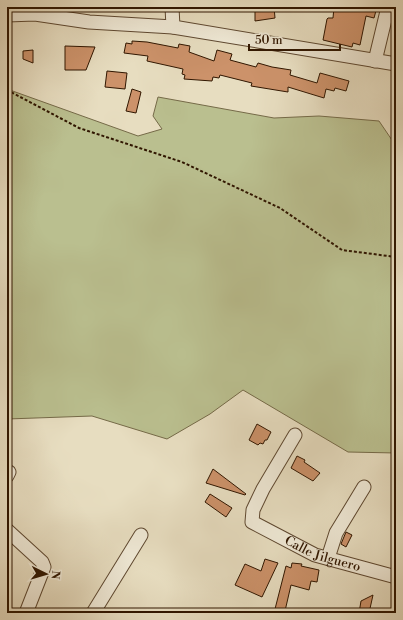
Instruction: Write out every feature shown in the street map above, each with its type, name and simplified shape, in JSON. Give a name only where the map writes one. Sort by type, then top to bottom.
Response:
[{"type":"street","points":[[172,7],[173,27]]},
{"type":"street","points":[[375,61],[388,7]]},
{"type":"street","points":[[7,15],[35,14],[89,22],[173,27],[396,64]]},
{"type":"street","name":"Calle Jilguero","points":[[295,435],[256,503],[253,510],[252,522],[316,555],[396,577]]},
{"type":"street","points":[[328,558],[336,533],[364,486]]},
{"type":"street","points":[[7,530],[42,562],[44,567],[26,613]]},
{"type":"street","points":[[93,613],[141,535]]},
{"type":"path","points":[[7,90],[79,128],[182,162],[280,208],[342,250],[396,257]]},
{"type":"green space","points":[[7,89],[138,136],[162,129],[153,116],[158,97],[274,118],[319,116],[379,121],[396,146],[396,453],[348,452],[243,390],[210,414],[167,439],[92,416],[7,419]]},
{"type":"building","points":[[255,7],[274,7],[275,18],[255,21]]},
{"type":"building","points":[[334,7],[377,7],[374,18],[366,16],[360,45],[353,43],[352,47],[323,40],[327,19],[333,18]]},
{"type":"building","points":[[132,41],[147,42],[178,48],[179,44],[190,46],[189,52],[214,61],[217,50],[232,54],[230,60],[256,67],[258,63],[291,70],[290,75],[317,83],[320,73],[349,81],[346,91],[335,88],[334,91],[326,89],[324,98],[288,87],[288,92],[251,86],[252,83],[220,75],[219,78],[213,77],[212,81],[184,79],[185,75],[182,74],[183,69],[147,61],[148,56],[124,53],[126,43],[132,44]]},
{"type":"building","points":[[65,46],[95,47],[86,70],[65,70]]},
{"type":"building","points":[[33,50],[33,63],[23,59],[23,51]]},
{"type":"building","points":[[107,71],[127,73],[125,89],[105,87]]},
{"type":"building","points":[[132,89],[141,92],[136,113],[126,111]]},
{"type":"building","points":[[257,424],[271,432],[263,444],[260,443],[258,445],[249,440]]},
{"type":"building","points":[[297,456],[305,460],[304,462],[320,473],[313,481],[291,468]]},
{"type":"building","points":[[213,469],[246,494],[245,495],[206,483]]},
{"type":"building","points":[[210,494],[232,508],[226,517],[205,502]]},
{"type":"building","points":[[346,532],[352,535],[346,547],[341,544]]},
{"type":"building","points":[[265,559],[278,563],[262,597],[235,585],[245,564],[261,571]]},
{"type":"building","points":[[292,563],[302,564],[301,566],[319,570],[317,582],[311,581],[309,590],[291,585],[285,611],[275,609],[286,566],[291,568]]},
{"type":"building","points":[[373,595],[369,613],[359,613],[361,601]]}]
